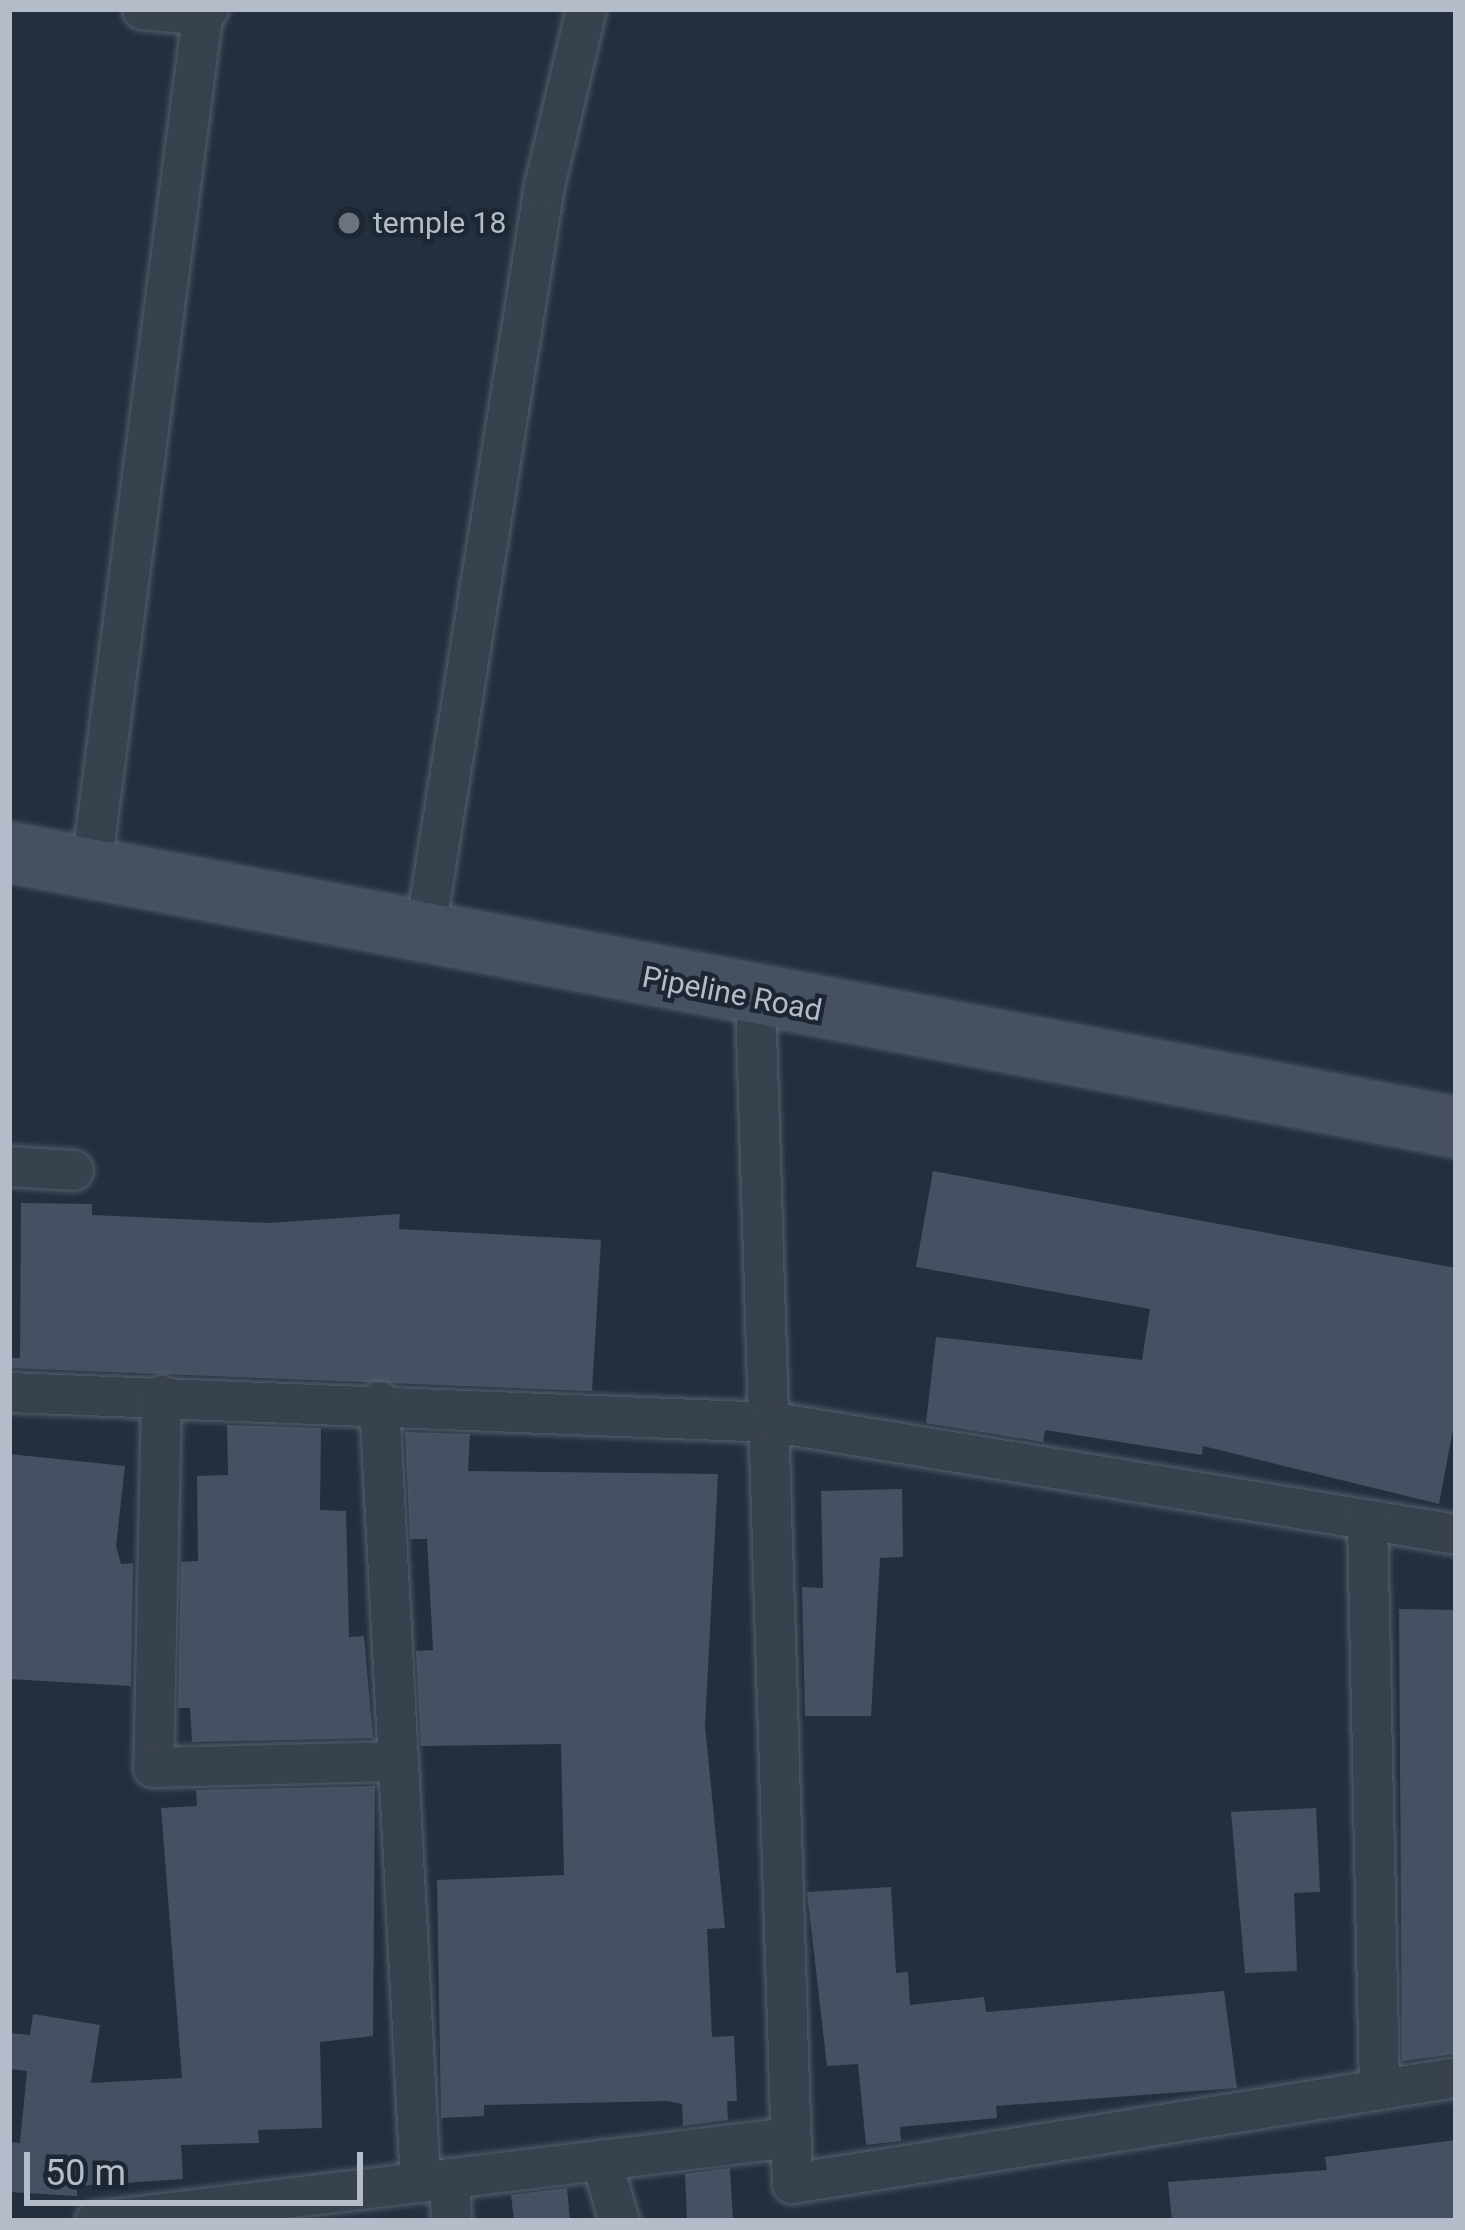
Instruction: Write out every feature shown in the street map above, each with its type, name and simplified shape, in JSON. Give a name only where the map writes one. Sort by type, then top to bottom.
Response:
[{"type":"main road","name":"Pipeline Road","points":[[9,852],[755,1000],[1456,1127]]},
{"type":"street","points":[[91,865],[204,11],[142,9]]},
{"type":"street","points":[[424,934],[544,186],[586,9]]},
{"type":"street","points":[[755,1000],[773,1422],[792,2183],[1456,2077]]},
{"type":"street","points":[[9,1166],[73,1170]]},
{"type":"street","points":[[9,1392],[379,1401],[773,1422],[1456,1534]]},
{"type":"street","points":[[161,1395],[153,1768],[398,1761]]},
{"type":"street","points":[[379,1401],[398,1761],[435,2180],[451,2221]]},
{"type":"street","points":[[1367,1520],[1379,2089]]},
{"type":"street","points":[[95,2221],[790,2137]]},
{"type":"street","points":[[601,2160],[619,2221]]},
{"type":"building","points":[[933,1171],[1456,1268],[1456,1413],[1439,1504],[1203,1446],[1202,1455],[1045,1430],[1043,1442],[926,1423],[936,1337],[1142,1360],[1150,1309],[916,1267]]},
{"type":"building","points":[[21,1203],[92,1204],[92,1215],[269,1223],[400,1214],[399,1229],[601,1240],[592,1391],[9,1368],[9,1358],[20,1358]]},
{"type":"building","points":[[227,1425],[321,1428],[320,1510],[346,1511],[349,1637],[364,1636],[373,1738],[192,1742],[190,1708],[178,1708],[181,1562],[198,1561],[197,1476],[228,1475]]},
{"type":"building","points":[[405,1432],[470,1434],[468,1471],[718,1474],[705,1726],[725,1928],[707,1929],[712,2037],[734,2036],[737,2101],[727,2101],[728,2120],[683,2126],[682,2104],[668,2101],[484,2105],[484,2116],[441,2118],[437,1880],[564,1875],[561,1744],[421,1746],[416,1651],[433,1650],[427,1539],[410,1539]]},
{"type":"building","points":[[9,1454],[125,1466],[116,1546],[121,1564],[133,1563],[131,1686],[9,1679]]},
{"type":"building","points":[[902,1489],[903,1557],[880,1558],[871,1716],[805,1716],[802,1587],[823,1588],[821,1491]]},
{"type":"building","points":[[1399,1609],[1456,1610],[1456,2054],[1402,2061]]},
{"type":"building","points":[[375,1786],[373,2036],[320,2042],[322,2128],[258,2130],[259,2143],[181,2145],[183,2179],[77,2186],[77,2196],[9,2192],[9,2142],[20,2143],[27,2071],[9,2069],[9,2033],[30,2035],[33,2014],[100,2025],[91,2083],[182,2078],[161,1808],[197,1806],[196,1790]]},
{"type":"building","points":[[1316,1808],[1320,1892],[1294,1893],[1297,1971],[1245,1973],[1231,1812]]},
{"type":"building","points":[[891,1887],[896,1973],[908,1972],[910,2005],[984,1997],[986,2012],[1224,1991],[1237,2088],[996,2106],[997,2118],[900,2127],[901,2141],[866,2145],[858,2064],[827,2066],[807,1892]]},
{"type":"building","points":[[1456,2140],[1456,2221],[1172,2221],[1168,2182],[1327,2170],[1325,2157]]},
{"type":"building","points":[[730,2168],[733,2221],[687,2221],[685,2174]]},
{"type":"building","points":[[567,2188],[570,2221],[514,2221],[511,2195]]},
{"type":"place","name":"temple 18","points":[[349,223]]}]
